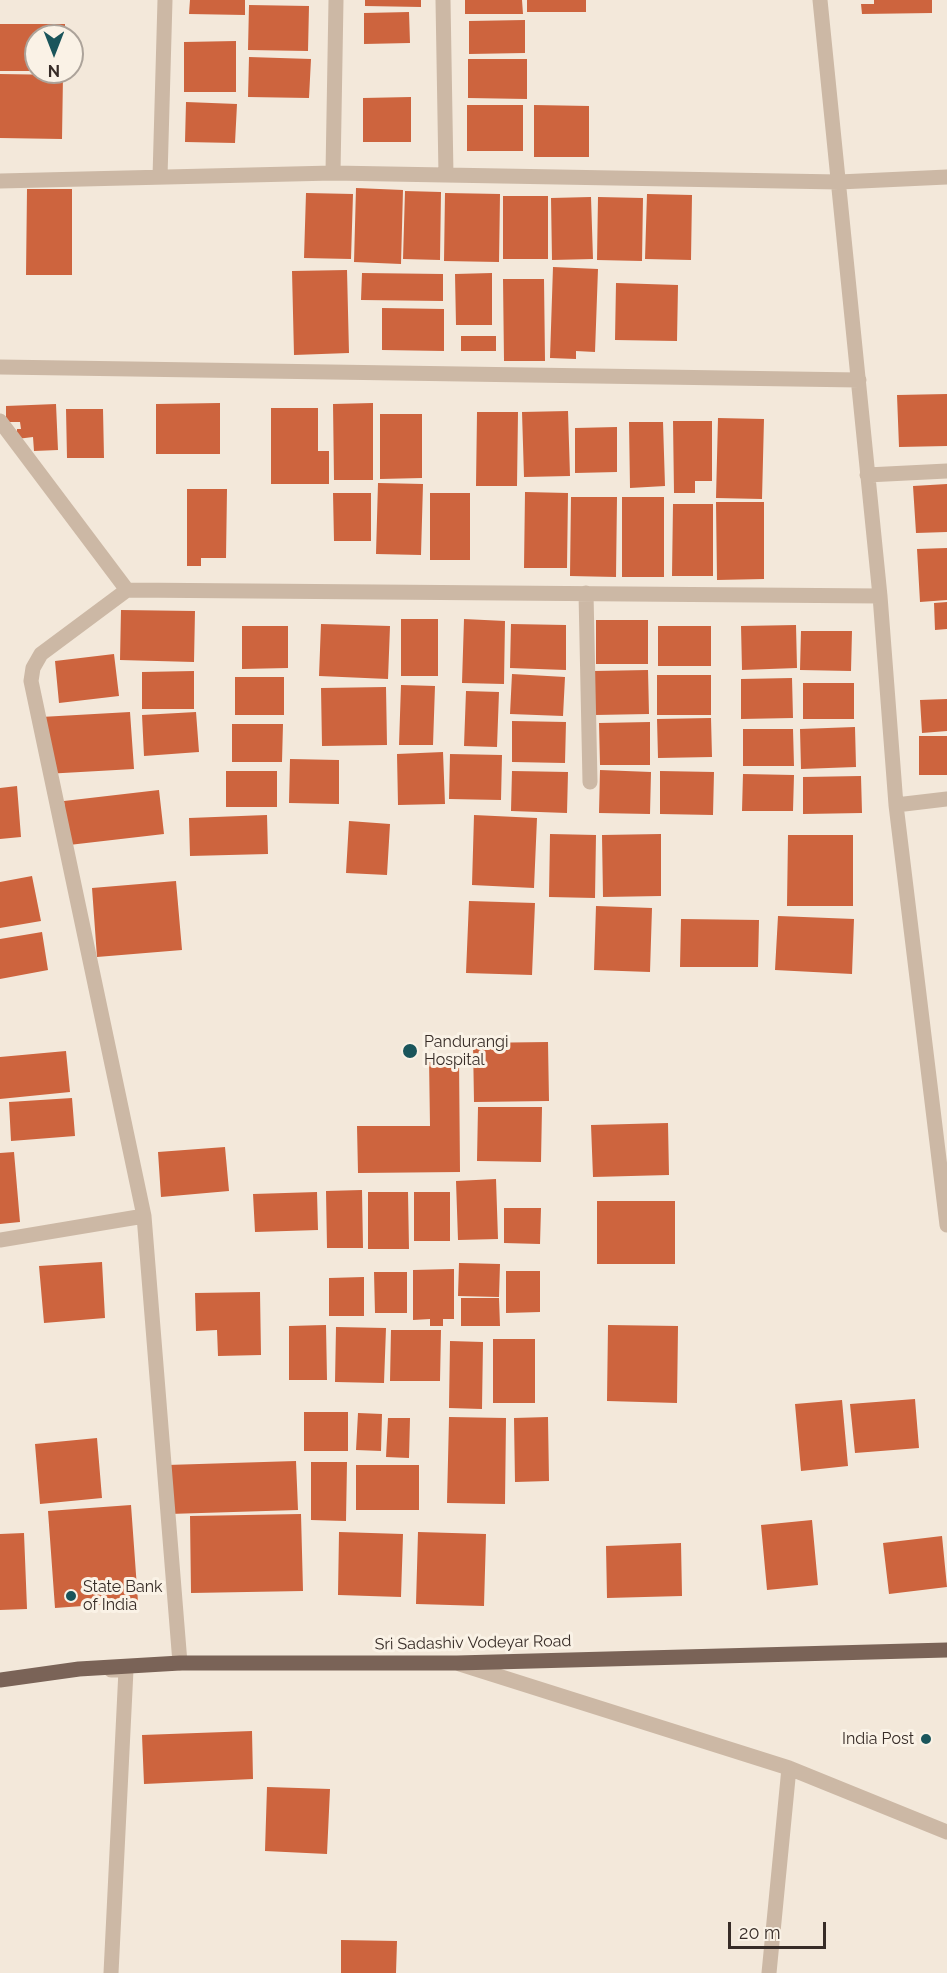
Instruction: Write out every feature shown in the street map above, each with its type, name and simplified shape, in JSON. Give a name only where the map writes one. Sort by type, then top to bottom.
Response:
[{"type":"main road","name":"Sri Sadashiv Vodeyar Road","points":[[0,1680],[79,1669],[180,1663],[457,1663],[947,1650]]},
{"type":"street","points":[[160,177],[165,0]]},
{"type":"street","points":[[333,172],[336,0]]},
{"type":"street","points":[[443,0],[446,175]]},
{"type":"street","points":[[820,0],[880,596],[896,805],[943,1164],[947,1225]]},
{"type":"street","points":[[0,181],[333,172],[839,182],[947,177]]},
{"type":"street","points":[[0,367],[859,380]]},
{"type":"street","points":[[0,421],[127,590]]},
{"type":"street","points":[[867,475],[947,471]]},
{"type":"street","points":[[180,1663],[144,1216],[31,681],[33,668],[40,654],[127,590],[880,596]]},
{"type":"street","points":[[586,593],[590,782]]},
{"type":"street","points":[[896,805],[947,799]]},
{"type":"street","points":[[0,1240],[144,1216]]},
{"type":"street","points":[[457,1663],[789,1768],[947,1832]]},
{"type":"street","points":[[79,1669],[126,1670],[111,1973]]},
{"type":"street","points":[[769,1973],[789,1768]]},
{"type":"building","points":[[190,0],[245,0],[245,15],[189,14]]},
{"type":"building","points":[[365,0],[421,0],[421,7],[365,6]]},
{"type":"building","points":[[465,0],[522,0],[523,14],[465,14]]},
{"type":"building","points":[[527,0],[586,0],[586,12],[527,12]]},
{"type":"building","points":[[874,0],[932,0],[932,13],[862,14],[861,4],[874,4]]},
{"type":"building","points":[[249,5],[309,6],[308,51],[248,50]]},
{"type":"building","points":[[409,12],[410,43],[364,44],[364,13]]},
{"type":"building","points":[[525,20],[525,53],[469,54],[469,21]]},
{"type":"building","points":[[0,24],[24,24],[24,71],[0,71]]},
{"type":"building","points":[[236,41],[236,92],[184,92],[184,42]]},
{"type":"building","points":[[249,57],[311,59],[309,98],[248,97]]},
{"type":"building","points":[[468,59],[527,59],[527,99],[468,98]]},
{"type":"building","points":[[0,74],[24,74],[24,84],[63,84],[62,139],[0,138]]},
{"type":"building","points":[[411,97],[411,142],[363,142],[363,98]]},
{"type":"building","points":[[186,102],[237,104],[235,143],[185,142]]},
{"type":"building","points":[[467,105],[523,105],[523,151],[467,151]]},
{"type":"building","points":[[534,105],[589,106],[589,157],[534,157]]},
{"type":"building","points":[[356,188],[403,190],[401,264],[354,262]]},
{"type":"building","points":[[27,189],[72,189],[72,275],[26,275]]},
{"type":"building","points":[[405,191],[441,192],[440,260],[403,259]]},
{"type":"building","points":[[306,193],[353,194],[351,259],[304,258]]},
{"type":"building","points":[[445,193],[500,194],[499,262],[444,261]]},
{"type":"building","points":[[647,194],[692,195],[691,260],[645,259]]},
{"type":"building","points":[[503,196],[548,196],[548,259],[503,259]]},
{"type":"building","points":[[591,197],[593,259],[552,260],[551,198]]},
{"type":"building","points":[[598,197],[643,198],[642,261],[597,260]]},
{"type":"building","points":[[553,267],[598,269],[595,352],[576,351],[576,359],[550,358]]},
{"type":"building","points":[[347,270],[349,353],[294,355],[292,271]]},
{"type":"building","points":[[362,273],[443,274],[443,301],[361,300]]},
{"type":"building","points":[[492,273],[492,325],[456,325],[455,274]]},
{"type":"building","points":[[503,279],[544,279],[545,361],[504,361]]},
{"type":"building","points":[[616,283],[678,285],[677,341],[615,340]]},
{"type":"building","points":[[382,308],[444,309],[444,351],[382,350]]},
{"type":"building","points":[[461,336],[496,336],[496,351],[461,351]]},
{"type":"building","points":[[947,394],[947,446],[899,447],[897,395]]},
{"type":"building","points":[[220,403],[220,454],[156,454],[156,404]]},
{"type":"building","points":[[373,403],[373,480],[334,480],[333,404]]},
{"type":"building","points":[[56,404],[58,450],[34,451],[33,437],[17,439],[17,429],[21,429],[20,422],[6,422],[6,406]]},
{"type":"building","points":[[271,408],[318,408],[318,451],[329,451],[329,484],[271,484]]},
{"type":"building","points":[[66,409],[103,409],[104,458],[67,458]]},
{"type":"building","points":[[568,411],[570,476],[524,477],[522,412]]},
{"type":"building","points":[[477,412],[518,412],[517,486],[476,486]]},
{"type":"building","points":[[380,414],[422,414],[422,478],[380,479]]},
{"type":"building","points":[[718,418],[764,419],[762,499],[716,498]]},
{"type":"building","points":[[673,421],[712,421],[712,481],[695,481],[695,493],[674,493]]},
{"type":"building","points":[[629,422],[663,422],[665,486],[630,488]]},
{"type":"building","points":[[617,427],[617,472],[575,473],[575,428]]},
{"type":"building","points":[[378,483],[423,484],[421,555],[376,554]]},
{"type":"building","points":[[947,484],[947,532],[916,533],[913,486]]},
{"type":"building","points":[[187,489],[227,489],[226,558],[201,558],[201,566],[187,566]]},
{"type":"building","points":[[525,492],[568,493],[567,568],[524,568]]},
{"type":"building","points":[[333,493],[371,493],[371,541],[334,541]]},
{"type":"building","points":[[430,493],[470,493],[470,560],[430,560]]},
{"type":"building","points":[[571,497],[617,497],[616,577],[570,576]]},
{"type":"building","points":[[622,497],[664,497],[664,577],[622,577]]},
{"type":"building","points":[[716,502],[764,502],[764,579],[717,580]]},
{"type":"building","points":[[673,504],[713,504],[713,576],[672,576]]},
{"type":"building","points":[[947,548],[947,600],[920,602],[917,549]]},
{"type":"building","points":[[947,602],[947,629],[935,630],[934,603]]},
{"type":"building","points":[[121,610],[195,611],[194,662],[120,660]]},
{"type":"building","points":[[401,619],[438,619],[438,676],[401,676]]},
{"type":"building","points":[[464,619],[505,621],[504,684],[462,683]]},
{"type":"building","points":[[596,620],[648,620],[648,664],[596,664]]},
{"type":"building","points":[[321,624],[390,626],[388,679],[319,676]]},
{"type":"building","points":[[511,624],[566,625],[566,670],[510,668]]},
{"type":"building","points":[[796,625],[797,668],[742,670],[741,626]]},
{"type":"building","points":[[242,626],[288,626],[288,668],[242,669]]},
{"type":"building","points":[[658,626],[711,626],[711,666],[658,666]]},
{"type":"building","points":[[801,631],[852,631],[851,671],[800,670]]},
{"type":"building","points":[[114,654],[119,696],[59,703],[55,661]]},
{"type":"building","points":[[648,670],[649,714],[595,715],[594,671]]},
{"type":"building","points":[[194,671],[194,709],[142,709],[142,672]]},
{"type":"building","points":[[512,674],[565,677],[563,716],[510,714]]},
{"type":"building","points":[[657,675],[711,675],[711,715],[657,715]]},
{"type":"building","points":[[235,677],[284,677],[284,715],[235,715]]},
{"type":"building","points":[[792,678],[793,718],[741,719],[741,679]]},
{"type":"building","points":[[803,683],[854,683],[854,719],[803,719]]},
{"type":"building","points":[[401,685],[435,686],[433,745],[399,745]]},
{"type":"building","points":[[386,687],[387,745],[322,746],[321,688]]},
{"type":"building","points":[[466,691],[499,692],[497,747],[464,746]]},
{"type":"building","points":[[947,699],[947,731],[922,733],[920,700]]},
{"type":"building","points":[[130,712],[134,769],[45,774],[41,717]]},
{"type":"building","points":[[196,712],[199,752],[144,756],[142,715]]},
{"type":"building","points":[[711,718],[712,757],[658,758],[657,719]]},
{"type":"building","points":[[512,721],[566,722],[565,763],[512,762]]},
{"type":"building","points":[[650,722],[650,765],[600,765],[599,723]]},
{"type":"building","points":[[232,724],[283,724],[282,762],[232,762]]},
{"type":"building","points":[[855,727],[856,767],[801,769],[800,729]]},
{"type":"building","points":[[743,729],[793,729],[794,766],[743,766]]},
{"type":"building","points":[[919,736],[947,736],[947,775],[919,775]]},
{"type":"building","points":[[443,752],[445,804],[398,805],[397,754]]},
{"type":"building","points":[[450,754],[502,755],[501,800],[449,799]]},
{"type":"building","points":[[290,759],[339,760],[339,804],[289,803]]},
{"type":"building","points":[[600,770],[651,772],[650,814],[599,813]]},
{"type":"building","points":[[226,771],[277,771],[277,807],[226,807]]},
{"type":"building","points":[[512,771],[568,772],[567,813],[511,811]]},
{"type":"building","points":[[660,771],[714,772],[713,815],[660,814]]},
{"type":"building","points":[[743,774],[794,775],[793,811],[742,811]]},
{"type":"building","points":[[861,776],[862,813],[803,814],[803,777]]},
{"type":"building","points":[[17,786],[21,837],[0,839],[0,788]]},
{"type":"building","points":[[159,790],[164,834],[69,845],[64,801]]},
{"type":"building","points":[[267,815],[268,854],[190,856],[189,818]]},
{"type":"building","points":[[474,815],[537,818],[534,888],[472,885]]},
{"type":"building","points":[[349,821],[390,824],[387,875],[346,873]]},
{"type":"building","points":[[550,834],[596,835],[595,898],[549,897]]},
{"type":"building","points":[[661,834],[661,896],[603,897],[602,835]]},
{"type":"building","points":[[788,835],[853,835],[853,906],[787,906]]},
{"type":"building","points":[[32,876],[41,921],[0,928],[0,882]]},
{"type":"building","points":[[176,881],[182,950],[97,957],[92,888]]},
{"type":"building","points":[[469,901],[535,903],[532,975],[466,973]]},
{"type":"building","points":[[596,906],[652,908],[650,972],[594,970]]},
{"type":"building","points":[[778,916],[854,919],[852,974],[775,970]]},
{"type":"building","points":[[681,919],[759,920],[758,967],[680,967]]},
{"type":"building","points":[[42,932],[48,970],[0,979],[0,939]]},
{"type":"building","points":[[548,1042],[549,1101],[474,1102],[473,1043]]},
{"type":"building","points":[[66,1051],[70,1092],[0,1099],[0,1057]]},
{"type":"building","points":[[429,1058],[459,1058],[460,1172],[358,1173],[357,1126],[430,1126]]},
{"type":"building","points":[[72,1098],[75,1136],[11,1141],[9,1102]]},
{"type":"building","points":[[478,1107],[542,1107],[541,1162],[477,1161]]},
{"type":"building","points":[[668,1123],[669,1175],[593,1177],[591,1125]]},
{"type":"building","points":[[225,1147],[229,1191],[161,1197],[158,1152]]},
{"type":"building","points":[[14,1152],[20,1222],[0,1224],[0,1153]]},
{"type":"building","points":[[496,1179],[498,1239],[458,1240],[456,1181]]},
{"type":"building","points":[[362,1190],[363,1248],[327,1248],[326,1191]]},
{"type":"building","points":[[317,1192],[318,1230],[255,1232],[253,1194]]},
{"type":"building","points":[[368,1192],[408,1192],[409,1249],[368,1249]]},
{"type":"building","points":[[414,1192],[450,1192],[450,1241],[414,1241]]},
{"type":"building","points":[[597,1201],[675,1201],[675,1264],[597,1264]]},
{"type":"building","points":[[504,1208],[541,1208],[540,1244],[504,1243]]},
{"type":"building","points":[[102,1262],[105,1318],[44,1323],[39,1266]]},
{"type":"building","points":[[459,1263],[500,1264],[499,1297],[458,1296]]},
{"type":"building","points":[[454,1269],[454,1319],[443,1319],[443,1326],[430,1326],[430,1319],[413,1320],[413,1270]]},
{"type":"building","points":[[506,1271],[540,1271],[540,1312],[506,1313]]},
{"type":"building","points":[[374,1272],[407,1272],[407,1313],[375,1313]]},
{"type":"building","points":[[364,1277],[364,1316],[329,1316],[329,1278]]},
{"type":"building","points":[[260,1292],[261,1355],[218,1356],[217,1330],[196,1331],[195,1293]]},
{"type":"building","points":[[461,1298],[499,1298],[500,1326],[461,1326]]},
{"type":"building","points":[[326,1325],[327,1380],[289,1380],[289,1326]]},
{"type":"building","points":[[608,1325],[678,1326],[677,1403],[607,1401]]},
{"type":"building","points":[[336,1327],[386,1328],[384,1383],[335,1382]]},
{"type":"building","points":[[391,1330],[441,1330],[440,1381],[390,1381]]},
{"type":"building","points":[[493,1339],[535,1339],[535,1403],[493,1403]]},
{"type":"building","points":[[450,1341],[483,1342],[482,1409],[449,1408]]},
{"type":"building","points":[[915,1399],[919,1448],[855,1453],[850,1404]]},
{"type":"building","points":[[842,1400],[848,1466],[801,1471],[795,1404]]},
{"type":"building","points":[[304,1412],[348,1412],[348,1451],[304,1451]]},
{"type":"building","points":[[358,1413],[382,1414],[381,1451],[356,1450]]},
{"type":"building","points":[[449,1417],[506,1418],[505,1504],[447,1503]]},
{"type":"building","points":[[548,1417],[549,1481],[515,1482],[514,1418]]},
{"type":"building","points":[[388,1418],[410,1418],[409,1458],[386,1457]]},
{"type":"building","points":[[97,1438],[102,1498],[40,1504],[35,1444]]},
{"type":"building","points":[[296,1461],[298,1510],[169,1514],[167,1465]]},
{"type":"building","points":[[311,1462],[347,1462],[346,1521],[311,1520]]},
{"type":"building","points":[[356,1465],[419,1465],[419,1510],[356,1510]]},
{"type":"building","points":[[131,1505],[138,1602],[55,1608],[48,1511]]},
{"type":"building","points":[[301,1514],[303,1591],[191,1593],[190,1516]]},
{"type":"building","points":[[812,1520],[818,1585],[767,1590],[761,1525]]},
{"type":"building","points":[[339,1532],[403,1534],[401,1597],[338,1595]]},
{"type":"building","points":[[418,1532],[486,1534],[484,1606],[416,1604]]},
{"type":"building","points":[[24,1533],[27,1609],[0,1610],[0,1534]]},
{"type":"building","points":[[942,1536],[947,1587],[889,1594],[883,1543]]},
{"type":"building","points":[[681,1543],[682,1596],[607,1598],[606,1546]]},
{"type":"building","points":[[252,1731],[253,1779],[144,1784],[142,1735]]},
{"type":"building","points":[[267,1787],[330,1789],[327,1854],[265,1851]]},
{"type":"building","points":[[341,1940],[397,1941],[396,1973],[341,1973]]},
{"type":"place","name":"Pandurangi Hospital","points":[[410,1051]]},
{"type":"place","name":"State Bank of India","points":[[71,1596]]},
{"type":"place","name":"India Post","points":[[926,1739]]}]
